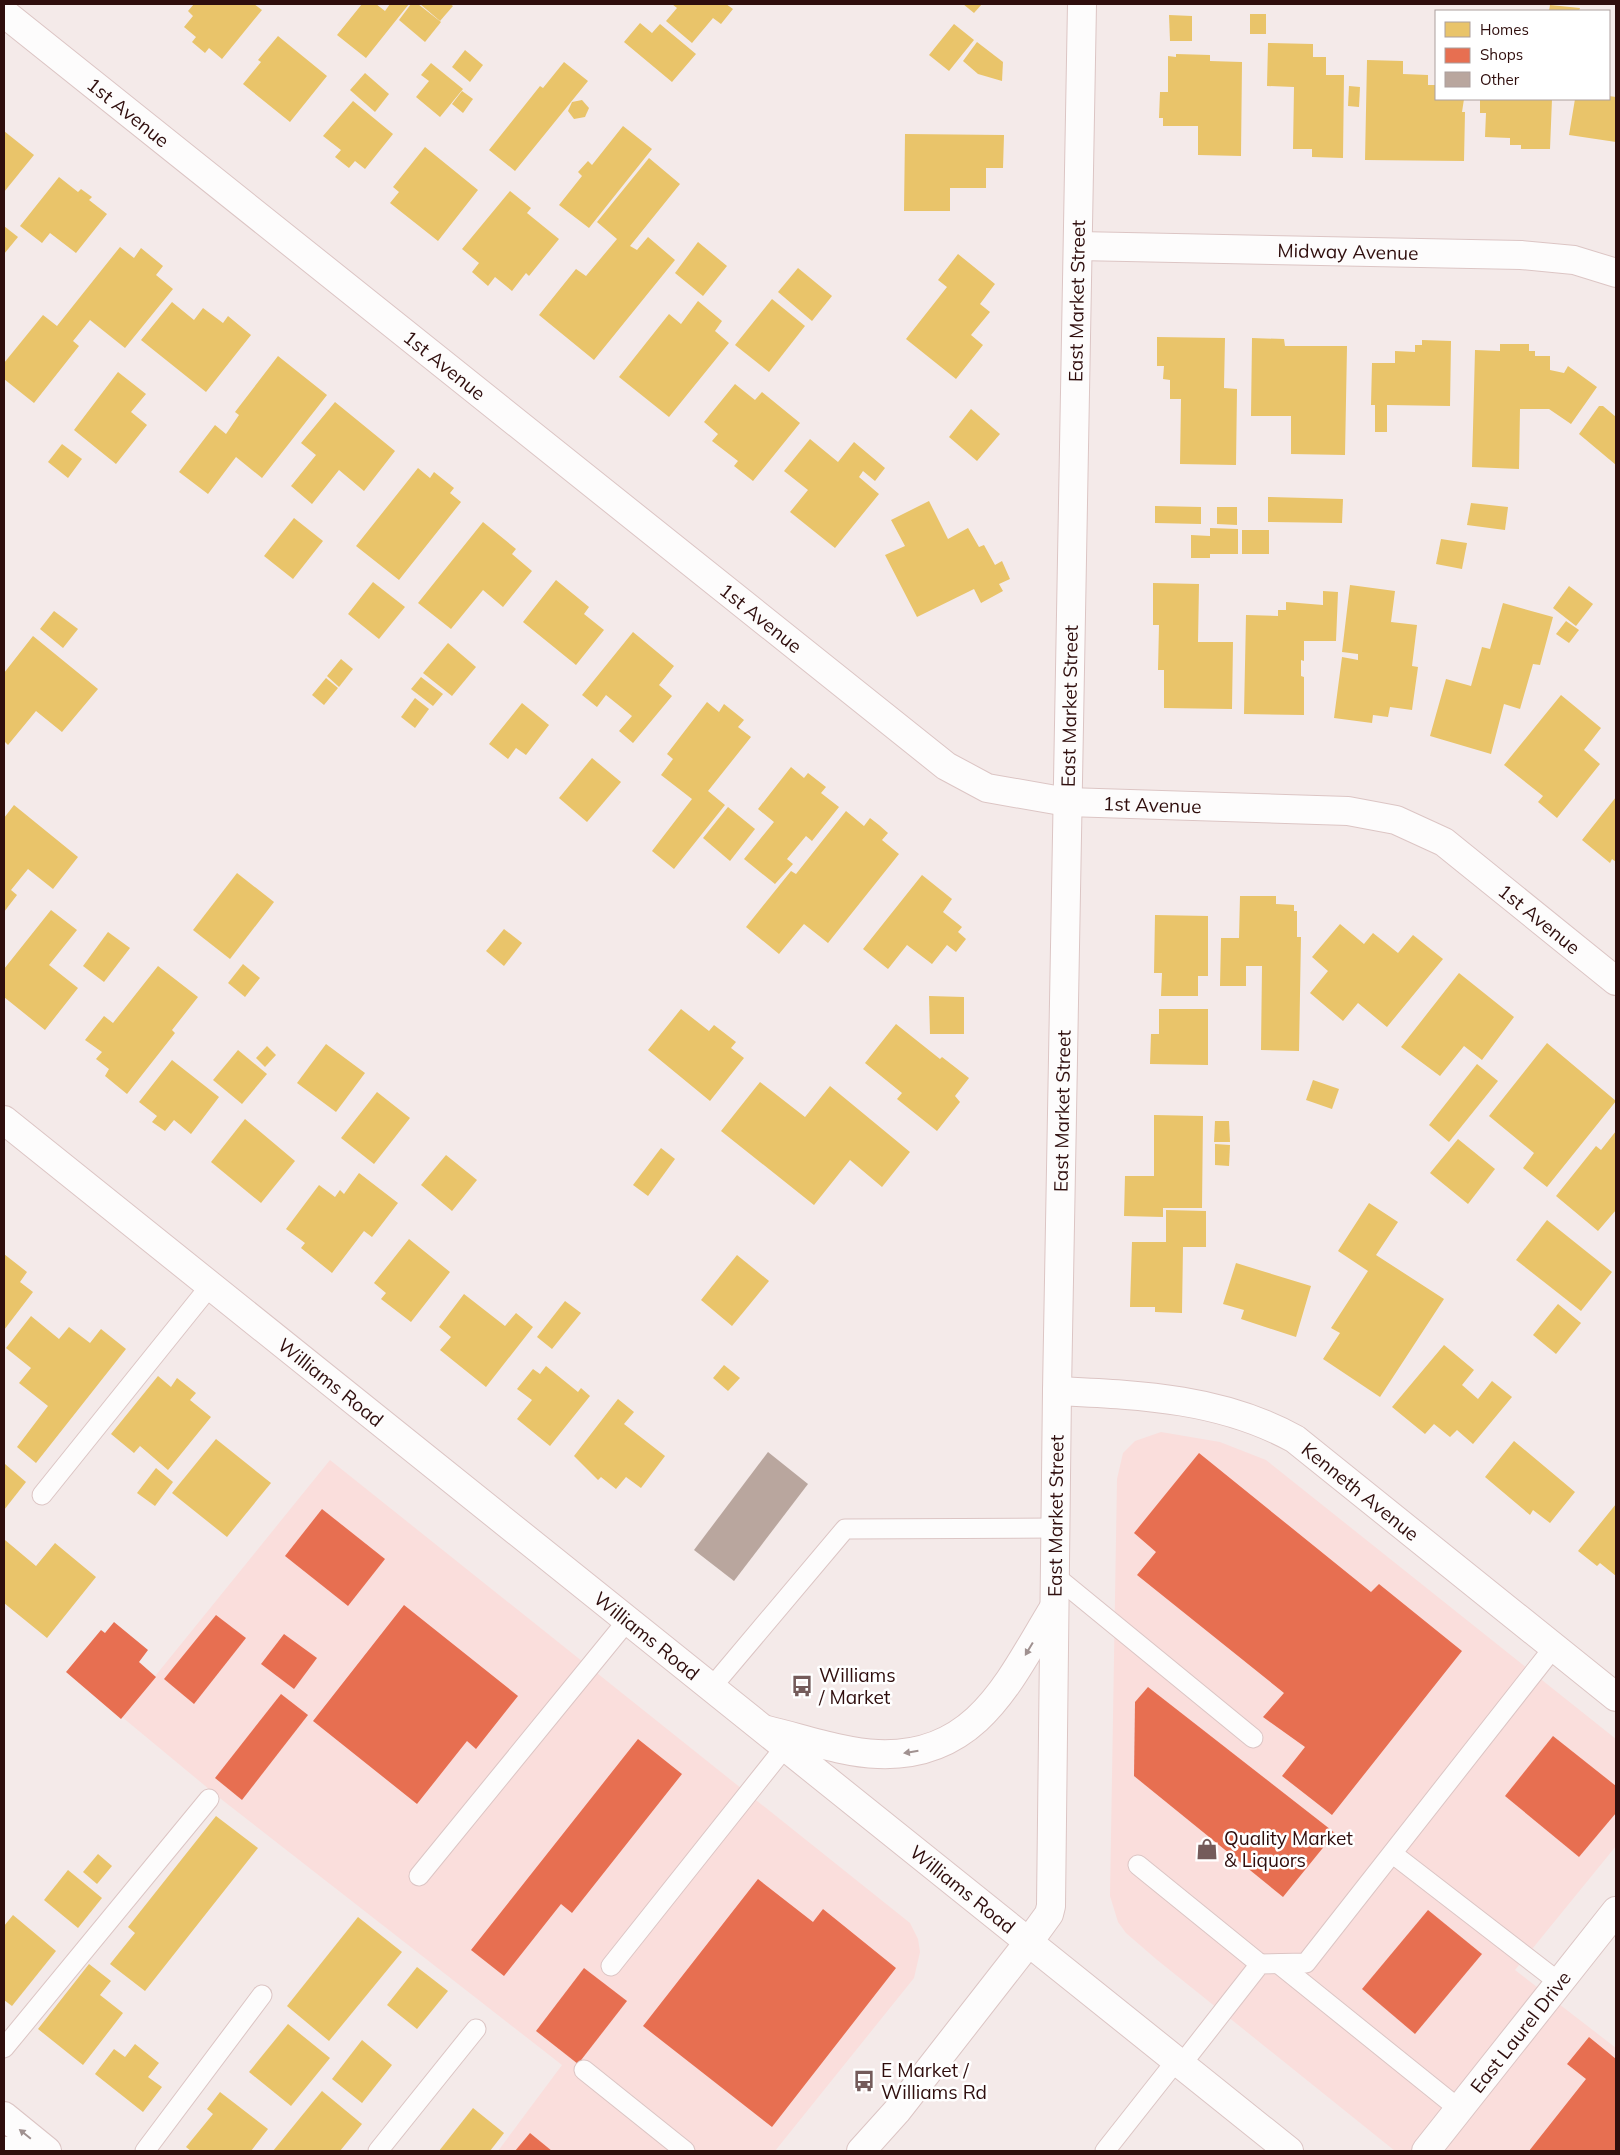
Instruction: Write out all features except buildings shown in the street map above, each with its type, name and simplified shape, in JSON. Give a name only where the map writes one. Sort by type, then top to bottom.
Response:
[{"type":"main road","name":"East Market Street","points":[[861,2151],[897,2111],[1028,1943],[1049,1914],[1051,1906],[1054,1574],[1082,4]]},
{"type":"main road","name":"1st Avenue","points":[[4,13],[921,748],[946,766],[987,788],[1067,802],[1333,810],[1372,814],[1396,820],[1444,842],[1616,982]]},
{"type":"main road","name":"Midway Avenue","points":[[1078,246],[1530,256],[1574,260],[1616,273]]},
{"type":"main road","name":"Williams Road","points":[[4,1120],[1289,2151]]},
{"type":"main road","name":"Kenneth Avenue","points":[[1057,1391],[1180,1400],[1222,1408],[1271,1425],[1295,1438],[1616,1697]]},
{"type":"main road","points":[[762,1728],[878,1754],[911,1752],[938,1745],[955,1738],[988,1710],[1003,1691],[1054,1608]]},
{"type":"main road","name":"East Laurel Drive","points":[[1426,2151],[1616,1911]]},
{"type":"main road","points":[[4,2116],[47,2151]]},
{"type":"main road","points":[[4,2151],[17,2151]]},
{"type":"lane","points":[[42,1495],[210,1286]]},
{"type":"lane","points":[[711,1688],[844,1529],[1056,1528]]},
{"type":"lane","points":[[1054,1574],[1253,1738]]},
{"type":"lane","points":[[419,1876],[627,1621]]},
{"type":"lane","points":[[1138,1865],[1260,1964],[1306,1963],[1554,1647]]},
{"type":"lane","points":[[611,1966],[785,1747]]},
{"type":"lane","points":[[4,2048],[209,1799]]},
{"type":"lane","points":[[1393,1854],[1560,1983]]},
{"type":"lane","points":[[1105,2151],[1260,1964]]},
{"type":"lane","points":[[1279,1964],[1459,2109]]},
{"type":"lane","points":[[145,2151],[262,1995]]},
{"type":"lane","points":[[378,2151],[476,2029]]},
{"type":"lane","points":[[584,2070],[685,2151]]},
{"type":"shaded area","points":[[1161,1432],[1220,1442],[1266,1460],[1616,1739],[1616,1846],[1515,1970],[1616,2048],[1616,2151],[1395,2151],[1156,1959],[1126,1933],[1118,1922],[1110,1896],[1117,1479],[1123,1453],[1135,1441]]},
{"type":"shaded area","points":[[330,1460],[910,1923],[918,1939],[920,1952],[914,1978],[775,2151],[498,2151],[562,2065],[221,1799],[122,1717]]},
{"type":"place","name":"Williams / Market","points":[[802,1686]]},
{"type":"place","name":"Quality Market & Liquors","points":[[1207,1849]]},
{"type":"place","name":"E Market / Williams Rd","points":[[864,2081]]}]
